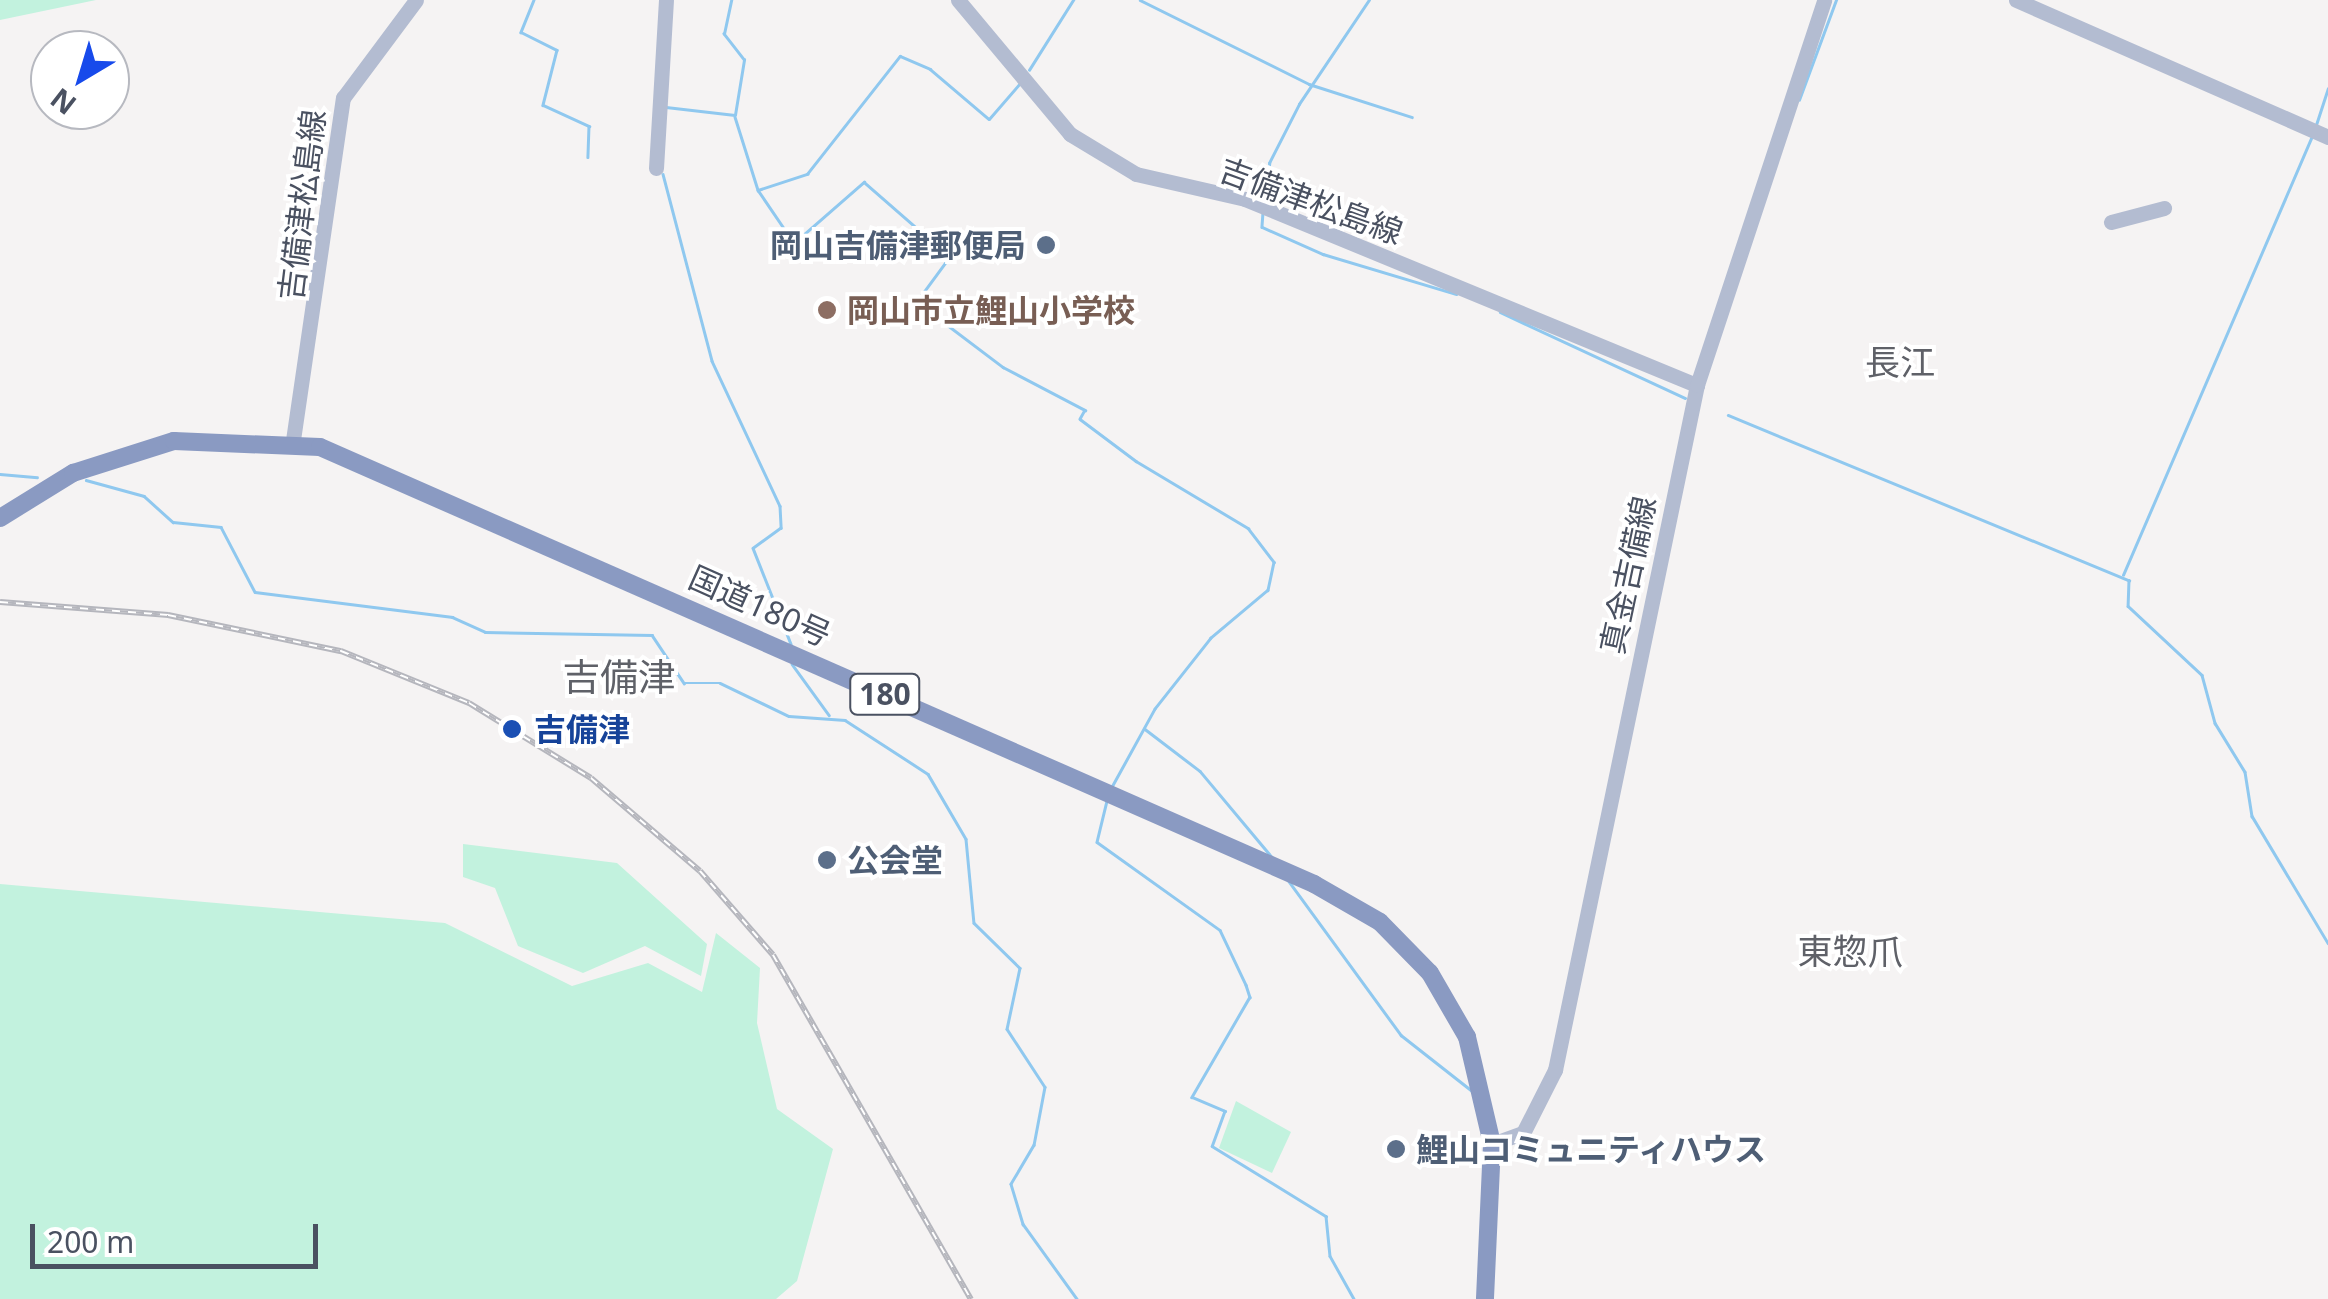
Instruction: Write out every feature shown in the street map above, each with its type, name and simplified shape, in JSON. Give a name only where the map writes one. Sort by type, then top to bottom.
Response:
[{"type":"highway","name":"国道180号","points":[[0,518],[73,472],[138,449],[210,437],[293,440],[1236,850],[1380,922],[1430,973],[1467,1038],[1492,1144],[1486,1299]]},
{"type":"main road","name":"吉備津松島線","points":[[293,440],[343,98],[416,0]]},
{"type":"main road","points":[[656,168],[666,0]]},
{"type":"main road","name":"吉備津松島線","points":[[958,0],[1070,134],[1136,174],[1260,204],[1697,385]]},
{"type":"main road","name":"真金吉備線","points":[[1492,1144],[1524,1134],[1555,1070],[1697,385],[1824,0]]},
{"type":"main road","points":[[2016,0],[2328,137]]},
{"type":"main road","points":[[2112,222],[2164,208]]},
{"type":"green space","points":[[0,0],[96,0],[0,20]]},
{"type":"green space","points":[[463,844],[617,863],[707,944],[701,976],[645,946],[583,973],[518,946],[495,888],[463,877]]},
{"type":"green space","points":[[0,884],[445,923],[572,986],[648,963],[702,992],[716,933],[760,968],[757,1023],[777,1109],[833,1149],[797,1281],[776,1299],[0,1299]]},
{"type":"green space","points":[[1236,1101],[1291,1132],[1272,1173],[1219,1148]]},
{"type":"waterway","points":[[534,0],[521,32],[557,50],[543,105],[589,126],[588,157]]},
{"type":"waterway","points":[[666,107],[735,115],[744,60],[724,34],[731,0]]},
{"type":"waterway","points":[[1029,70],[1073,0]]},
{"type":"waterway","points":[[1140,0],[1309,84],[1412,117]]},
{"type":"waterway","points":[[1266,200],[1269,163],[1299,104],[1369,0]]},
{"type":"waterway","points":[[1799,100],[1836,0]]},
{"type":"waterway","points":[[735,117],[758,190],[807,174],[900,56],[930,69],[989,119],[1021,82]]},
{"type":"waterway","points":[[2316,125],[2328,89]]},
{"type":"waterway","points":[[2123,575],[2311,138]]},
{"type":"waterway","points":[[663,174],[712,361],[780,506],[781,528],[753,548],[791,644]]},
{"type":"waterway","points":[[758,190],[794,243],[864,182],[950,257],[917,302],[1003,367],[1085,410],[1080,419],[1136,461],[1248,528],[1274,562],[1268,590],[1211,638],[1155,709],[1111,789]]},
{"type":"waterway","points":[[1263,212],[1262,227],[1323,254],[1456,294]]},
{"type":"waterway","points":[[1500,312],[1685,398]]},
{"type":"waterway","points":[[1728,415],[2129,580],[2128,606],[2202,675],[2215,723],[2245,772],[2252,816],[2328,943]]},
{"type":"waterway","points":[[0,474],[37,477]]},
{"type":"waterway","points":[[86,480],[144,496],[173,522],[221,527],[255,592],[452,617],[485,632],[652,635],[684,683],[720,683],[789,716],[845,720],[928,774],[966,839],[974,923],[1020,968],[1007,1029],[1045,1087],[1034,1145],[1011,1184],[1023,1224],[1077,1299]]},
{"type":"waterway","points":[[792,664],[829,715]]},
{"type":"waterway","points":[[1145,729],[1200,771],[1272,857]]},
{"type":"waterway","points":[[1107,801],[1097,842],[1220,930],[1250,997],[1192,1097],[1225,1111],[1212,1146],[1326,1216],[1330,1256],[1354,1299]]},
{"type":"waterway","points":[[1288,880],[1401,1035],[1471,1090]]},
{"type":"railway","points":[[0,602],[168,615],[341,651],[469,703],[591,778],[700,871],[773,955],[971,1299]]},
{"type":"place","name":"岡山吉備津郵便局","points":[[1046,245]]},
{"type":"place","name":"岡山市立鯉山小学校","points":[[827,310]]},
{"type":"place","name":"吉備津","points":[[512,729]]},
{"type":"place","name":"公会堂","points":[[827,860]]},
{"type":"place","name":"鯉山コミュニティハウス","points":[[1396,1149]]},
{"type":"district","name":"長江","points":[[1900,362]]},
{"type":"district","name":"吉備津","points":[[619,677]]},
{"type":"district","name":"東惣爪","points":[[1850,951]]}]
